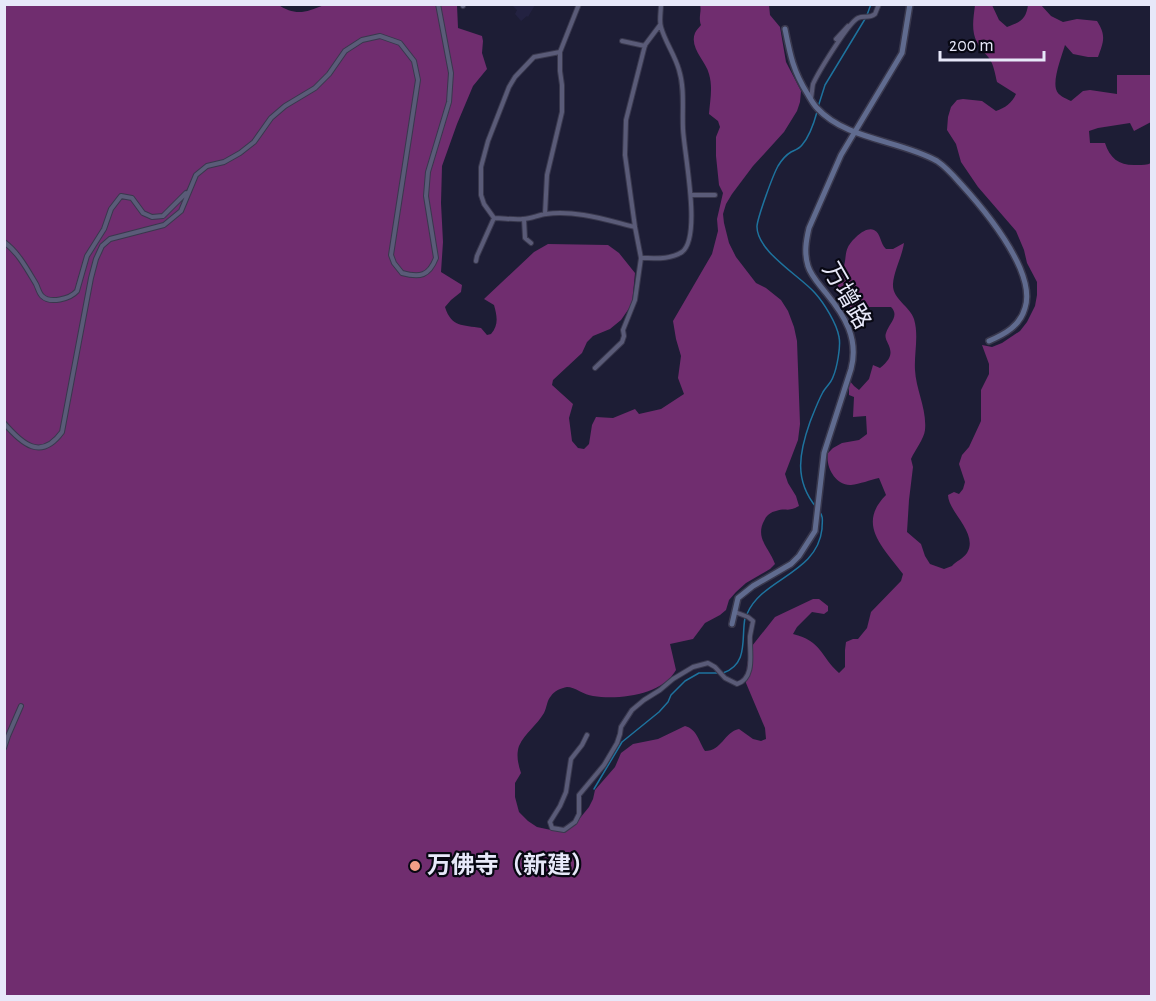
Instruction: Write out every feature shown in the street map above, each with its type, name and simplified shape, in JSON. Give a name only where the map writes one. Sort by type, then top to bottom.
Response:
[{"type":"street","points":[[4,423],[20,440],[31,447],[43,448],[52,443],[62,432],[96,259],[102,246],[110,239],[164,225],[181,211],[196,175],[207,166],[224,162],[240,153],[254,142],[271,118],[285,106],[315,88],[329,74],[345,51],[362,40],[380,36],[400,43],[414,61],[418,80],[391,255],[402,273],[418,275],[428,273],[436,258],[426,196],[428,172],[449,102],[451,73],[438,4]]},
{"type":"street","points":[[545,214],[547,175],[562,112],[560,52],[579,4]]},
{"type":"street","points":[[641,258],[667,258],[682,252],[690,230],[691,195],[683,131],[683,94],[680,70],[660,25],[661,4]]},
{"type":"street","points":[[836,39],[856,19],[868,18],[875,14],[879,4]]},
{"type":"street","name":"万增路","points":[[732,624],[737,613],[738,598],[791,564],[815,531],[824,453],[854,358],[854,345],[846,321],[813,278],[808,267],[806,240],[841,155],[902,53],[910,4]]},
{"type":"street","points":[[812,101],[813,85],[853,22]]},
{"type":"street","points":[[595,368],[622,342],[623,330],[635,300],[641,258],[625,156],[625,136],[629,106],[645,46],[660,25]]},
{"type":"street","points":[[785,29],[794,69],[812,101],[824,114],[842,128],[936,161],[979,203],[997,228],[1020,268],[1026,296],[1025,308],[1020,319],[1004,334],[989,341]]},
{"type":"street","points":[[622,41],[645,46]]},
{"type":"street","points":[[494,218],[484,204],[481,195],[481,167],[488,141],[509,87],[515,76],[534,57],[560,52]]},
{"type":"street","points":[[4,242],[16,254],[37,286],[40,295],[46,299],[65,299],[73,296],[76,291],[87,256],[105,228],[111,209],[121,196],[132,198],[143,213],[152,217],[163,216],[189,191]]},
{"type":"street","points":[[691,195],[715,195]]},
{"type":"street","points":[[494,218],[524,219],[536,218],[545,214],[574,214],[635,227]]},
{"type":"street","points":[[476,261],[494,218]]},
{"type":"street","points":[[524,219],[525,238],[531,243]]},
{"type":"street","points":[[587,735],[571,759],[566,792],[550,822],[552,828],[564,830],[575,822],[579,814],[579,795],[604,765],[617,743],[621,727],[632,710],[644,700],[693,667],[708,663],[728,681],[737,684],[742,682],[749,673],[750,633],[753,621],[737,613]]},
{"type":"street","points":[[4,748],[21,706]]},
{"type":"shaded area","points":[[277,4],[295,12],[311,10],[324,5],[457,5],[458,28],[482,36],[482,53],[487,69],[473,86],[442,166],[441,272],[462,285],[461,292],[445,307],[454,322],[481,328],[487,335],[491,334],[497,320],[496,313],[494,305],[484,299],[534,252],[548,244],[608,245],[619,253],[635,273],[632,304],[621,320],[587,342],[582,353],[553,380],[552,385],[573,404],[569,418],[572,441],[578,448],[584,449],[589,444],[592,425],[596,417],[613,418],[635,409],[639,414],[661,409],[684,394],[678,378],[681,356],[673,321],[712,254],[718,231],[717,219],[723,193],[719,185],[716,156],[716,137],[720,127],[718,121],[709,114],[710,79],[694,44],[695,33],[701,25],[700,5],[769,5],[770,15],[780,27],[786,62],[801,91],[800,102],[784,132],[753,166],[732,194],[723,214],[729,243],[736,257],[756,283],[781,300],[794,327],[797,341],[800,424],[798,440],[785,474],[799,506],[774,511],[767,516],[761,532],[775,564],[736,592],[729,600],[726,610],[705,623],[693,639],[670,644],[676,670],[661,685],[639,694],[615,697],[590,695],[567,687],[552,694],[544,713],[519,746],[518,760],[521,773],[515,783],[515,797],[519,812],[537,827],[551,830],[565,830],[576,823],[589,807],[595,790],[615,767],[621,753],[633,744],[658,739],[685,726],[695,733],[705,751],[715,748],[739,729],[753,739],[761,741],[766,739],[765,728],[746,683],[747,664],[752,646],[775,617],[813,599],[819,599],[828,606],[828,611],[824,614],[812,612],[793,634],[815,645],[839,673],[845,667],[846,642],[858,639],[867,628],[871,612],[901,581],[903,574],[881,545],[873,526],[873,516],[877,506],[886,495],[879,478],[851,485],[846,484],[836,479],[828,464],[828,453],[833,448],[842,443],[859,440],[867,434],[866,416],[853,417],[854,397],[849,395],[849,380],[859,390],[869,379],[873,365],[880,368],[890,357],[891,352],[885,337],[894,317],[891,307],[865,307],[853,313],[847,301],[838,292],[848,247],[856,237],[870,229],[876,231],[886,249],[893,249],[904,243],[893,289],[912,314],[915,325],[915,370],[925,430],[911,459],[913,467],[907,532],[921,544],[930,564],[944,569],[952,566],[967,553],[970,545],[969,538],[949,502],[948,495],[954,492],[959,494],[963,489],[965,482],[959,464],[981,421],[981,390],[989,374],[989,364],[982,345],[992,347],[1020,331],[1035,306],[1037,295],[1037,282],[1027,263],[1016,231],[978,187],[961,162],[956,144],[947,130],[951,107],[957,100],[982,101],[996,111],[1008,105],[1016,94],[997,82],[991,61],[976,41],[973,27],[975,5],[992,5],[999,20],[1007,27],[1022,19],[1028,5],[1041,5],[1051,16],[1063,22],[1077,19],[1097,21],[1103,38],[1098,57],[1073,54],[1065,45],[1055,84],[1058,93],[1071,101],[1083,91],[1117,94],[1117,75],[1151,75],[1151,122],[1134,131],[1130,123],[1089,131],[1090,143],[1105,143],[1113,157],[1121,163],[1145,165],[1151,163],[1151,996],[5,996],[5,5]]},
{"type":"shaded area","points":[[512,5],[535,5],[528,17],[521,21],[515,14],[517,10]]},
{"type":"waterway","points":[[867,15],[871,4]]},
{"type":"waterway","points":[[818,107],[825,85],[865,19]]},
{"type":"waterway","points":[[816,507],[804,487],[801,455],[815,410],[834,373],[839,351],[838,332],[815,293],[780,263],[764,245],[757,226],[778,166],[787,155],[800,148],[811,129],[817,112]]},
{"type":"waterway","points":[[747,614],[764,592],[810,556],[818,544],[822,529],[822,517],[819,511]]},
{"type":"waterway","points":[[723,673],[731,669],[740,657],[745,618]]},
{"type":"waterway","points":[[594,789],[622,742],[659,712],[685,681],[699,673],[718,673]]},
{"type":"place","name":"万佛寺（新建）","points":[[415,866]]}]
